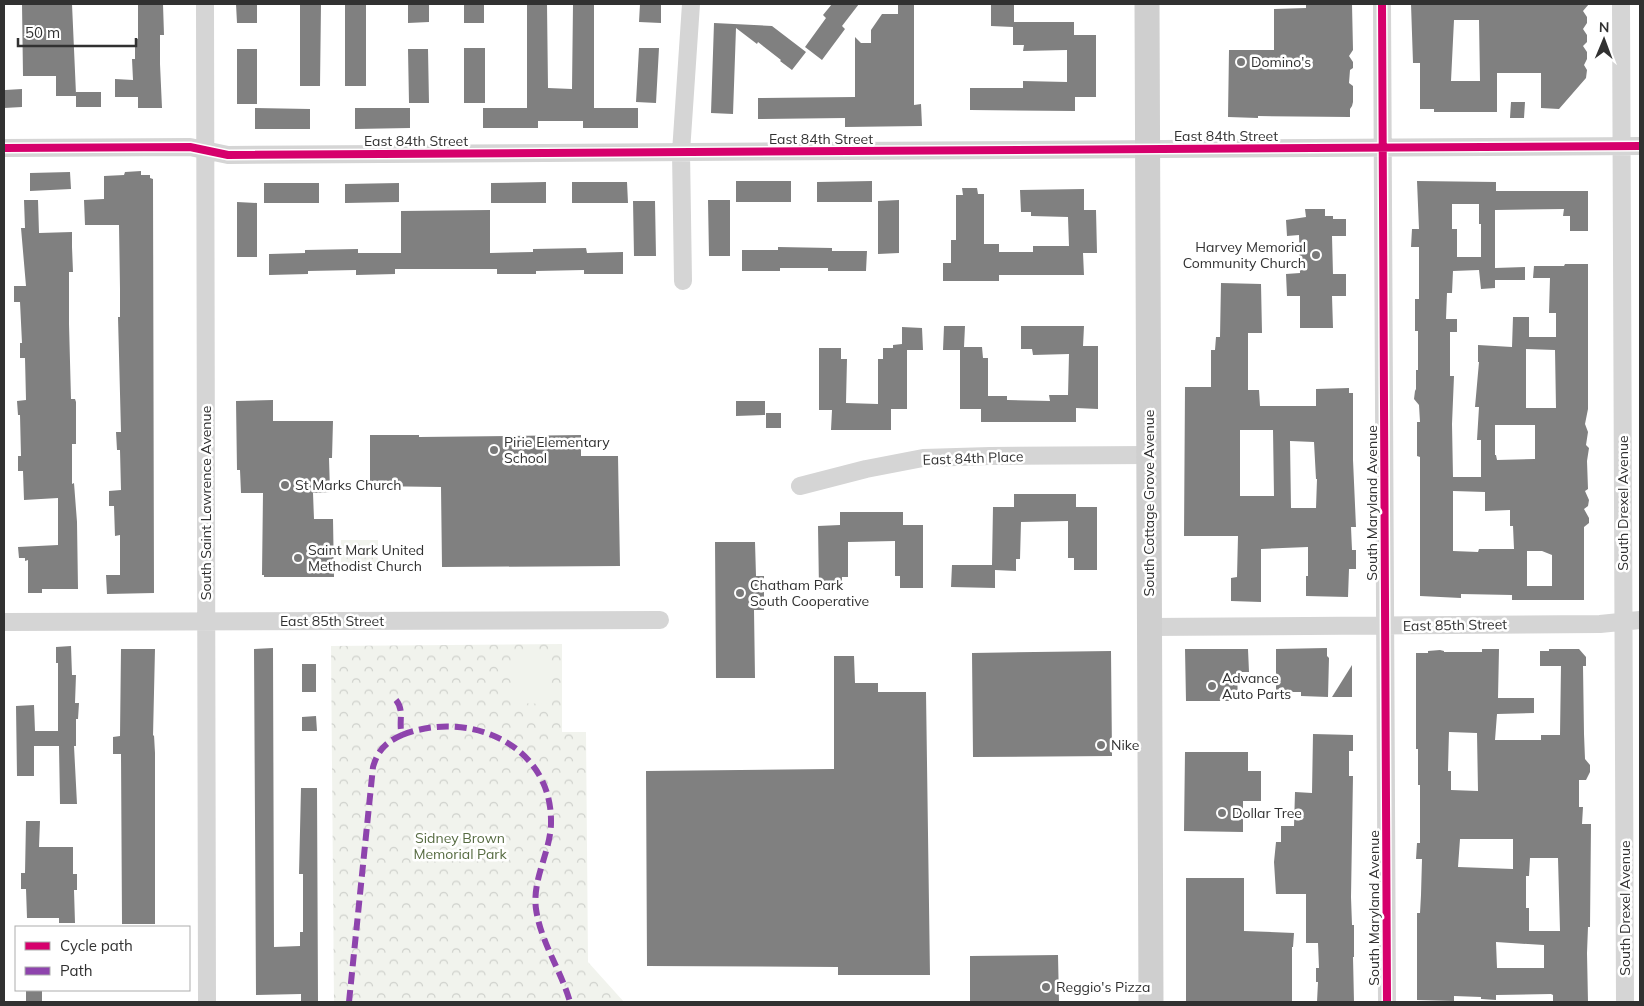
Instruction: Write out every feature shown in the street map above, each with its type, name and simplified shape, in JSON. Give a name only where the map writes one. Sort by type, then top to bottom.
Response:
[{"type":"main road","name":"South Cottage Grove Avenue","points":[[1147,4],[1151,1002]]},
{"type":"street","name":"South Saint Lawrence Avenue","points":[[204,4],[207,1002]]},
{"type":"street","points":[[683,281],[681,152],[691,4]]},
{"type":"street","name":"South Maryland Avenue","points":[[1382,4],[1386,1002]]},
{"type":"street","name":"South Drexel Avenue","points":[[1621,4],[1622,146],[1632,621],[1625,1002]]},
{"type":"street","name":"East 84th Street","points":[[4,148],[190,147],[228,155],[1640,146]]},
{"type":"street","name":"East 84th Place","points":[[800,486],[866,469],[923,458],[1149,455]]},
{"type":"street","name":"East 85th Street","points":[[4,622],[660,620]]},
{"type":"street","name":"East 85th Street","points":[[1149,627],[1600,624],[1632,621]]},
{"type":"green space","points":[[341,540],[378,540],[378,569],[341,569]]},
{"type":"green space","name":"Sidney Brown Memorial Park","points":[[562,644],[562,732],[586,732],[588,962],[624,1002],[334,1002],[331,646]]},
{"type":"green space","points":[[512,651],[549,651],[549,704],[512,703]]},
{"type":"building","points":[[22,4],[72,4],[76,94],[76,92],[101,92],[101,107],[76,107],[76,96],[56,96],[56,76],[23,76]]},
{"type":"building","points":[[138,4],[163,4],[164,35],[160,35],[162,108],[138,108],[138,97],[115,97],[115,79],[133,80],[132,59],[135,59],[135,39],[138,39]]},
{"type":"building","points":[[236,4],[257,4],[257,23],[237,23]]},
{"type":"building","points":[[300,4],[321,4],[320,86],[300,86]]},
{"type":"building","points":[[345,4],[366,4],[366,86],[345,86]]},
{"type":"building","points":[[408,4],[429,4],[429,22],[408,23]]},
{"type":"building","points":[[464,4],[484,4],[484,23],[464,23]]},
{"type":"building","points":[[527,4],[547,4],[548,88],[572,89],[573,4],[594,4],[594,108],[638,108],[638,128],[583,128],[583,121],[538,121],[538,128],[483,128],[483,108],[527,108]]},
{"type":"building","points":[[640,4],[661,4],[661,23],[639,22]]},
{"type":"building","points":[[832,4],[859,4],[842,26],[845,29],[822,60],[805,47],[826,18],[823,15]]},
{"type":"building","points":[[898,4],[914,4],[914,105],[921,104],[922,126],[845,127],[845,118],[758,119],[758,98],[855,97],[855,37],[861,43],[871,43],[871,30],[882,14],[898,14]]},
{"type":"building","points":[[991,4],[1014,4],[1014,22],[1074,22],[1074,35],[1096,35],[1096,97],[1075,97],[1075,111],[970,110],[970,88],[1023,88],[1023,81],[1067,82],[1067,50],[1023,51],[1024,45],[1013,45],[1013,27],[991,26]]},
{"type":"building","points":[[1306,4],[1352,4],[1353,50],[1349,56],[1353,62],[1353,68],[1350,70],[1349,83],[1353,86],[1353,102],[1350,109],[1350,117],[1228,117],[1229,50],[1274,50],[1274,9],[1306,8]]},
{"type":"building","points":[[1411,4],[1589,4],[1583,11],[1587,17],[1587,23],[1583,29],[1587,35],[1587,42],[1583,46],[1587,52],[1587,59],[1584,65],[1587,70],[1586,78],[1559,109],[1541,108],[1541,73],[1497,73],[1497,112],[1434,112],[1434,109],[1420,109],[1420,63],[1413,63]],"holes":[[[1454,20],[1479,20],[1480,81],[1451,81]]]},
{"type":"building","points":[[714,23],[772,26],[806,52],[792,70],[758,42],[757,44],[736,28],[733,114],[711,113]]},
{"type":"building","points":[[464,48],[485,48],[485,103],[464,103]]},
{"type":"building","points":[[639,48],[659,48],[656,103],[636,102]]},
{"type":"building","points":[[237,49],[257,49],[257,104],[237,104]]},
{"type":"building","points":[[408,49],[428,49],[429,103],[409,103]]},
{"type":"building","points":[[22,89],[22,107],[4,108],[5,90]]},
{"type":"building","points":[[1511,102],[1525,102],[1524,118],[1510,118]]},
{"type":"building","points":[[255,108],[310,109],[310,129],[255,129]]},
{"type":"building","points":[[355,108],[410,108],[410,128],[355,129]]},
{"type":"building","points":[[141,171],[141,175],[150,175],[150,178],[153,179],[154,593],[107,594],[106,575],[120,575],[120,535],[115,536],[114,506],[109,506],[109,491],[121,490],[120,450],[117,450],[116,432],[121,432],[118,317],[120,317],[119,225],[85,225],[84,200],[104,199],[104,176],[124,175],[125,172]]},
{"type":"building","points":[[70,172],[71,189],[30,191],[30,173]]},
{"type":"building","points":[[736,181],[791,181],[791,202],[736,202]]},
{"type":"building","points":[[872,181],[872,202],[817,202],[817,182]]},
{"type":"building","points":[[1417,181],[1496,182],[1496,191],[1588,191],[1588,231],[1570,231],[1570,216],[1563,216],[1564,209],[1495,210],[1495,268],[1525,267],[1525,280],[1495,280],[1495,288],[1481,289],[1479,270],[1453,271],[1452,293],[1447,293],[1446,319],[1457,319],[1457,332],[1450,332],[1450,376],[1454,376],[1452,424],[1453,477],[1481,477],[1481,440],[1477,440],[1479,407],[1475,407],[1479,362],[1478,345],[1512,347],[1513,317],[1529,317],[1529,337],[1556,337],[1556,313],[1549,313],[1550,278],[1533,278],[1534,266],[1588,264],[1588,409],[1585,424],[1588,432],[1586,445],[1589,448],[1587,461],[1588,489],[1585,491],[1589,500],[1588,506],[1584,509],[1589,518],[1589,523],[1584,527],[1584,600],[1512,600],[1512,595],[1461,594],[1461,598],[1420,596],[1420,457],[1417,456],[1417,422],[1420,422],[1419,405],[1414,399],[1416,370],[1418,370],[1418,331],[1415,331],[1415,299],[1419,299],[1419,247],[1411,247],[1412,229],[1419,229]],"holes":[[[1452,204],[1479,204],[1481,257],[1457,257],[1457,229],[1452,229]],[[1526,349],[1555,350],[1556,408],[1526,408]],[[1495,425],[1535,425],[1535,459],[1497,460],[1495,455]],[[1453,491],[1485,492],[1485,511],[1510,510],[1510,526],[1513,526],[1514,549],[1479,549],[1478,552],[1453,551]],[[1527,551],[1542,551],[1552,555],[1552,586],[1527,586]]]},
{"type":"building","points":[[546,182],[546,203],[491,203],[491,183]]},
{"type":"building","points":[[572,182],[627,182],[628,203],[572,203]]},
{"type":"building","points":[[264,183],[319,183],[319,203],[264,203]]},
{"type":"building","points":[[399,183],[399,202],[345,203],[345,184]]},
{"type":"building","points":[[962,188],[977,188],[978,194],[984,194],[984,244],[999,244],[999,252],[1033,252],[1033,246],[1069,246],[1068,217],[1031,216],[1031,212],[1021,212],[1020,190],[1084,189],[1084,210],[1096,210],[1097,253],[1083,253],[1084,275],[999,275],[999,281],[943,281],[943,263],[951,263],[951,240],[956,240],[956,195],[963,195]]},
{"type":"building","points":[[24,200],[38,200],[39,233],[72,232],[73,272],[69,272],[69,324],[71,399],[75,399],[76,402],[76,444],[72,444],[72,484],[74,483],[77,522],[78,589],[42,589],[42,593],[28,593],[28,560],[25,561],[25,558],[19,558],[18,547],[58,545],[58,498],[24,500],[23,471],[18,471],[18,456],[21,456],[20,415],[18,415],[17,401],[26,400],[25,358],[20,358],[20,343],[22,343],[20,302],[14,302],[14,286],[26,286],[21,228],[25,228]]},
{"type":"building","points":[[708,200],[730,200],[730,256],[709,256]]},
{"type":"building","points":[[899,200],[899,253],[878,254],[878,201]]},
{"type":"building","points":[[633,201],[655,201],[656,256],[634,256]]},
{"type":"building","points":[[237,202],[257,203],[257,257],[237,257]]},
{"type":"building","name":"Harvey Memorial Community Church","points":[[1305,209],[1325,209],[1325,216],[1333,216],[1333,219],[1346,219],[1346,236],[1332,236],[1333,274],[1346,274],[1346,296],[1332,296],[1333,328],[1300,328],[1300,296],[1287,296],[1286,274],[1300,273],[1299,235],[1287,236],[1286,220],[1306,217]]},
{"type":"building","points":[[490,210],[490,253],[533,252],[533,249],[586,248],[587,253],[623,252],[623,274],[584,274],[584,270],[536,271],[536,274],[497,274],[497,269],[395,269],[395,274],[356,275],[356,270],[308,271],[308,274],[269,275],[269,254],[305,253],[305,250],[358,249],[358,253],[401,253],[401,211]]},
{"type":"building","points":[[778,247],[832,248],[832,251],[867,251],[866,271],[828,271],[828,268],[780,268],[780,271],[742,271],[742,250],[778,250]]},
{"type":"building","points":[[1221,283],[1261,284],[1262,333],[1248,333],[1248,390],[1259,390],[1260,406],[1316,406],[1316,389],[1349,388],[1349,393],[1353,393],[1356,527],[1351,527],[1352,550],[1356,550],[1356,569],[1349,569],[1348,597],[1306,596],[1308,547],[1261,549],[1261,602],[1231,601],[1231,578],[1237,577],[1238,536],[1184,536],[1185,387],[1211,387],[1211,350],[1215,350],[1216,337],[1220,337]],"holes":[[[1240,430],[1273,430],[1274,496],[1240,496]],[[1290,441],[1314,442],[1317,479],[1316,508],[1291,508]]]},
{"type":"building","points":[[944,326],[965,326],[964,347],[982,347],[983,358],[988,358],[988,396],[1007,396],[1007,400],[1050,401],[1049,395],[1068,395],[1069,354],[1033,355],[1032,349],[1021,349],[1021,326],[1084,326],[1083,346],[1098,346],[1098,409],[1076,408],[1076,422],[981,422],[981,409],[960,409],[960,350],[943,350]]},
{"type":"building","points":[[902,327],[922,328],[923,350],[907,350],[907,409],[891,409],[891,430],[831,430],[832,410],[819,410],[819,348],[841,348],[841,359],[847,359],[846,403],[878,404],[878,359],[883,359],[883,348],[893,348],[893,345],[902,344]]},
{"type":"building","points":[[273,400],[273,421],[333,421],[332,458],[329,458],[330,492],[313,493],[314,519],[333,519],[334,577],[264,577],[262,575],[263,493],[241,493],[240,470],[237,470],[236,401]]},
{"type":"building","points":[[736,401],[765,401],[765,415],[736,416]]},
{"type":"building","points":[[766,413],[781,413],[781,428],[766,428]]},
{"type":"building","points":[[370,435],[419,435],[419,437],[581,435],[581,456],[618,456],[620,566],[442,567],[441,487],[370,486]]},
{"type":"building","points":[[1014,494],[1076,494],[1076,507],[1097,507],[1097,570],[1074,570],[1074,558],[1068,558],[1068,521],[1021,522],[1020,559],[1016,559],[1016,571],[995,570],[995,588],[951,587],[952,565],[992,565],[993,507],[1014,507]]},
{"type":"building","points":[[840,512],[903,512],[903,525],[923,525],[923,588],[900,588],[900,576],[895,576],[895,541],[848,542],[848,577],[842,577],[842,589],[819,589],[818,526],[840,525]]},
{"type":"building","name":"Chatham Park South Cooperative","points":[[715,542],[755,542],[756,576],[764,576],[764,610],[754,610],[755,678],[716,678]]},
{"type":"building","points":[[71,646],[72,675],[76,675],[75,703],[79,703],[78,719],[76,719],[76,746],[74,746],[77,804],[60,804],[59,746],[34,746],[34,776],[17,776],[16,706],[34,705],[35,731],[58,731],[58,663],[56,663],[56,647]]},
{"type":"building","points":[[273,648],[274,947],[300,946],[300,932],[303,932],[303,874],[299,874],[301,788],[317,788],[318,1002],[301,1002],[301,994],[256,995],[254,649]]},
{"type":"building","points":[[1327,648],[1327,656],[1329,658],[1328,697],[1301,696],[1301,692],[1276,692],[1276,649]]},
{"type":"building","points":[[121,649],[155,649],[153,736],[155,753],[155,924],[122,924],[121,754],[113,754],[113,737],[120,736]]},
{"type":"building","name":"Advance Auto Parts","points":[[1185,649],[1248,649],[1249,672],[1237,672],[1238,701],[1186,701]]},
{"type":"building","points":[[1482,649],[1499,649],[1498,698],[1534,698],[1534,713],[1497,714],[1495,740],[1541,740],[1541,735],[1560,735],[1561,666],[1540,666],[1540,651],[1549,651],[1549,649],[1579,649],[1586,657],[1586,666],[1583,666],[1584,734],[1585,759],[1590,765],[1590,772],[1586,780],[1579,780],[1579,807],[1583,807],[1582,824],[1591,824],[1590,927],[1588,927],[1587,953],[1588,1002],[1553,1002],[1553,995],[1551,994],[1496,995],[1496,1000],[1481,999],[1481,997],[1454,996],[1454,1001],[1417,1000],[1417,913],[1420,913],[1422,859],[1416,859],[1417,843],[1420,843],[1420,785],[1418,785],[1418,749],[1416,749],[1416,653],[1440,650],[1444,652],[1482,652]],"holes":[[[1449,732],[1477,733],[1478,791],[1451,790],[1451,771],[1448,771]],[[1460,839],[1513,839],[1513,869],[1458,867]],[[1530,858],[1558,858],[1560,931],[1529,931],[1529,908],[1526,908],[1526,876],[1529,876]],[[1496,942],[1544,945],[1544,968],[1497,968]]]},
{"type":"building","points":[[1111,651],[1112,756],[973,757],[972,653]]},
{"type":"building","points":[[834,656],[854,656],[855,683],[878,683],[878,692],[926,692],[930,975],[838,975],[838,967],[647,966],[646,771],[834,769]]},
{"type":"building","points":[[302,664],[316,664],[316,692],[302,692]]},
{"type":"building","points":[[1352,665],[1352,697],[1332,697]]},
{"type":"building","points":[[316,716],[317,731],[302,731],[302,717]]},
{"type":"building","points":[[1313,734],[1353,735],[1353,751],[1349,751],[1349,776],[1353,776],[1351,897],[1352,925],[1354,925],[1354,1002],[1317,1002],[1318,982],[1316,982],[1316,968],[1319,968],[1318,943],[1306,943],[1306,894],[1276,894],[1274,862],[1276,842],[1281,842],[1281,826],[1294,826],[1295,792],[1312,793]]},
{"type":"building","points":[[1185,752],[1248,752],[1248,771],[1261,771],[1261,801],[1243,801],[1243,832],[1184,831]]},
{"type":"building","points":[[26,821],[40,821],[39,847],[73,847],[73,874],[77,874],[77,890],[74,890],[75,923],[59,923],[59,918],[27,918],[26,889],[21,889],[21,873],[25,873]]},
{"type":"building","points":[[1186,878],[1244,878],[1244,931],[1294,933],[1292,947],[1292,1001],[1186,1002]]},
{"type":"building","points":[[1058,955],[1059,1002],[970,1002],[970,956]]},
{"type":"building","points":[[26,991],[42,991],[42,1002],[26,1002]]},
{"type":"marked path","points":[[396,700],[401,712],[402,735],[427,728],[453,727],[479,731],[502,740],[522,754],[538,773],[548,796],[551,824],[548,845],[535,898],[536,909],[542,933],[570,1002]]},
{"type":"marked path","points":[[349,1002],[373,767],[383,747],[402,735]]},
{"type":"cycle path","points":[[1382,4],[1387,1002]]},
{"type":"cycle path","points":[[4,148],[190,147],[228,155],[1640,146]]},
{"type":"place","name":"Domino's","points":[[1241,62]]},
{"type":"place","name":"Harvey Memorial Community Church","points":[[1316,255]]},
{"type":"place","name":"Pirie Elementary School","points":[[494,450]]},
{"type":"place","name":"St Marks Church","points":[[285,485]]},
{"type":"place","name":"Saint Mark United Methodist Church","points":[[298,558]]},
{"type":"place","name":"Chatham Park South Cooperative","points":[[740,593]]},
{"type":"place","name":"Advance Auto Parts","points":[[1212,686]]},
{"type":"place","name":"Nike","points":[[1101,745]]},
{"type":"place","name":"Dollar Tree","points":[[1222,813]]},
{"type":"place","name":"Reggio's Pizza","points":[[1046,987]]}]
